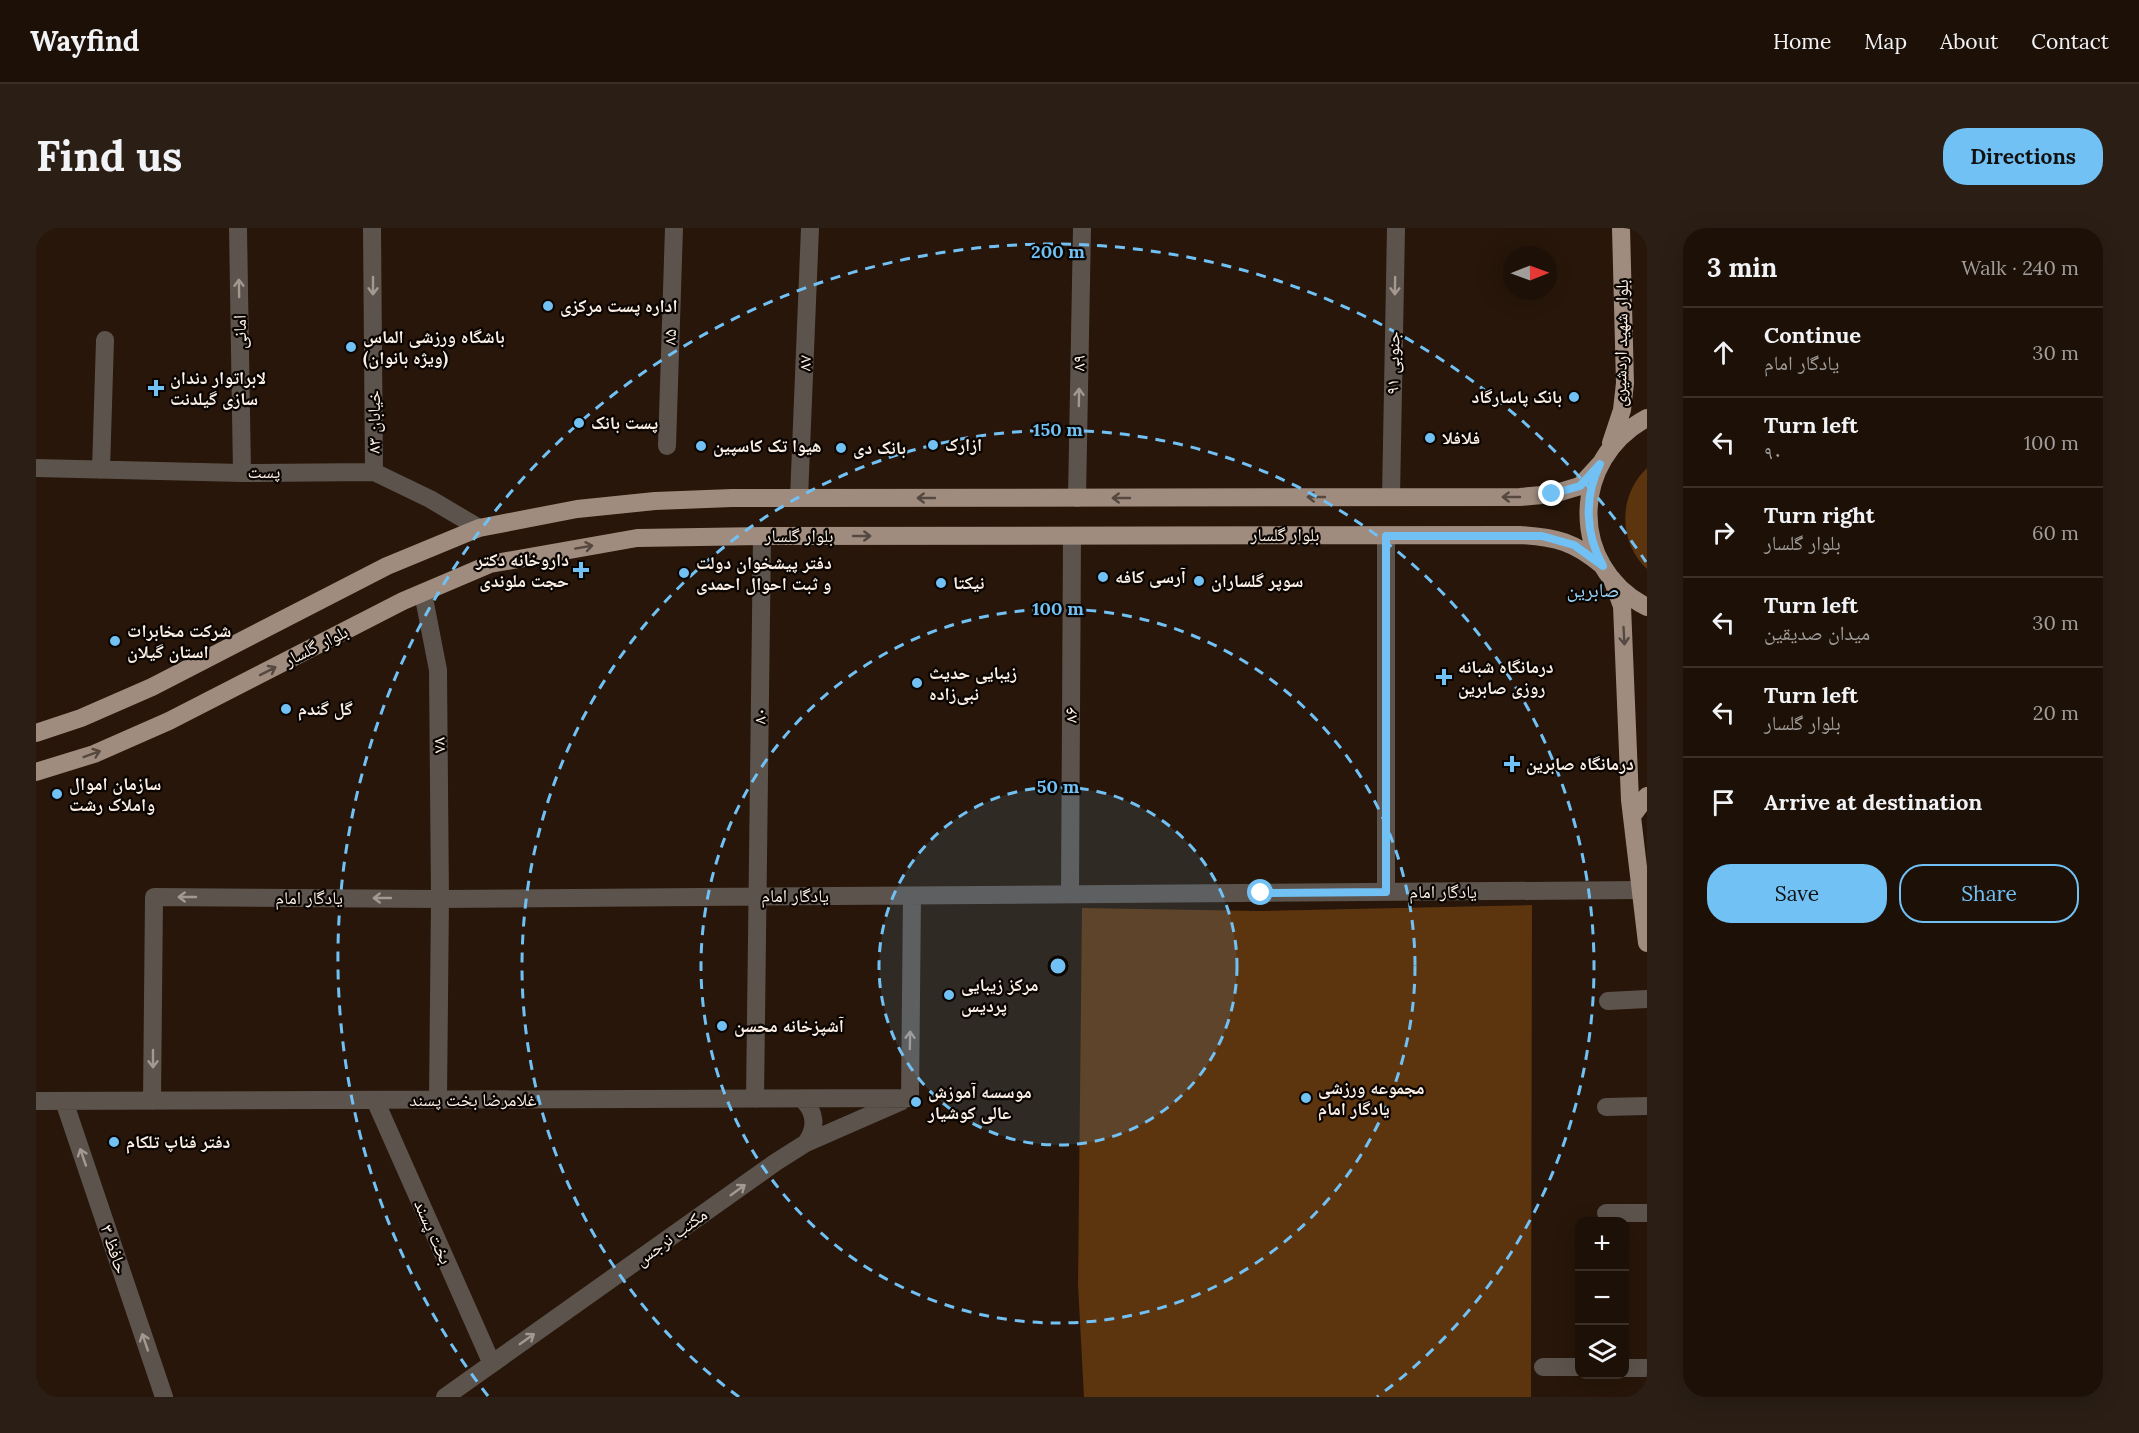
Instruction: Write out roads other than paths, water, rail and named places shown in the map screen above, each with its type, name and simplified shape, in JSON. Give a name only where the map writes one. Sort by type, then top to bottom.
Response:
[{"type":"main road","name":"بلوار شهید اردشیری","points":[[1621,228],[1625,382],[1618,424],[1591,488],[1589,520],[1593,544],[1622,606],[1632,816],[1647,943]]},
{"type":"main road","name":"بلوار گلسار","points":[[36,733],[81,718],[153,687],[387,566],[479,528],[578,509],[655,501],[799,498],[1520,497],[1552,494],[1580,486],[1624,433],[1647,418]]},
{"type":"main road","name":"بلوار گلسار","points":[[36,772],[94,754],[169,722],[403,601],[490,564],[637,538],[1542,536],[1574,545],[1607,573],[1629,596],[1647,608]]},
{"type":"main road","points":[[1632,816],[1647,795]]},
{"type":"street","name":"امانی","points":[[238,228],[242,472]]},
{"type":"street","name":"خیابان ۸۳","points":[[372,228],[374,472]]},
{"type":"street","name":"۸۵","points":[[667,446],[674,228]]},
{"type":"street","name":"۸۷","points":[[799,498],[810,228]]},
{"type":"street","name":"۸۹","points":[[1077,498],[1082,228]]},
{"type":"street","name":"۹۱ جنوبی","points":[[1391,497],[1396,228]]},
{"type":"street","points":[[101,470],[105,340]]},
{"type":"street","name":"پست","points":[[36,468],[374,472],[430,499],[479,528]]},
{"type":"street","name":"۸۰","points":[[755,1099],[762,536]]},
{"type":"street","name":"۸۶","points":[[1070,894],[1072,536]]},
{"type":"street","points":[[1386,536],[1386,892]]},
{"type":"street","name":"۷۸","points":[[423,592],[438,670],[440,899],[438,1100]]},
{"type":"street","name":"یادگار امام","points":[[152,1101],[154,897],[440,899],[1641,891]]},
{"type":"street","points":[[910,1098],[912,896]]},
{"type":"street","points":[[1608,1001],[1647,999]]},
{"type":"street","name":"غلامرضا بخت پسند","points":[[36,1101],[910,1098]]},
{"type":"street","name":"مکتب نرجس","points":[[445,1397],[776,1162],[806,1143],[910,1098]]},
{"type":"street","points":[[802,1099],[808,1104],[814,1120],[814,1128],[806,1143]]},
{"type":"street","name":"بخت پسند","points":[[375,1100],[492,1364]]},
{"type":"street","name":"حافظ ۳","points":[[64,1101],[164,1397]]},
{"type":"street","points":[[1606,1107],[1647,1106]]},
{"type":"street","points":[[1606,1213],[1647,1213]]},
{"type":"street","points":[[1543,1367],[1575,1367]]},
{"type":"street","points":[[1629,1368],[1647,1368]]},
{"type":"place","name":"اداره پست مرکزی","points":[[548,306]]},
{"type":"place","name":"باشگاه ورزشی الماس (ویژه بانوان)","points":[[351,347]]},
{"type":"place","name":"لابراتوار دندان سازی گیلدنت","points":[[156,388]]},
{"type":"place","name":"بانک پاسارگاد","points":[[1574,397]]},
{"type":"place","name":"پست بانک","points":[[579,423]]},
{"type":"place","name":"فلافلا","points":[[1430,438]]},
{"type":"place","name":"ازارک","points":[[933,445]]},
{"type":"place","name":"هیوا تک کاسپین","points":[[701,446]]},
{"type":"place","name":"بانک دی","points":[[841,448]]},
{"type":"place","name":"داروخانه دکتر حجت ملوندی","points":[[581,570]]},
{"type":"place","name":"دفتر پیشخوان دولت و ثبت احوال احمدی","points":[[684,573]]},
{"type":"place","name":"آرسی کافه","points":[[1103,577]]},
{"type":"place","name":"سوپر گلساران","points":[[1199,581]]},
{"type":"place","name":"نیکتا","points":[[941,583]]},
{"type":"place","name":"شرکت مخابرات استان گیلان","points":[[115,641]]},
{"type":"place","name":"درمانگاه شبانه روزی صابرین","points":[[1444,677]]},
{"type":"place","name":"زیبایی حدیث نبی‌زاده","points":[[917,683]]},
{"type":"place","name":"گل گندم","points":[[286,709]]},
{"type":"place","name":"درمانگاه صابرین","points":[[1512,764]]},
{"type":"place","name":"سازمان اموال واملاک رشت","points":[[57,794]]},
{"type":"place","name":"مرکز زیبایی پردیس","points":[[949,995]]},
{"type":"place","name":"آشپزخانه محسن","points":[[722,1026]]},
{"type":"place","name":"مجموعه ورزشی یادگار امام","points":[[1306,1098]]},
{"type":"place","name":"موسسه آموزش عالی کوشیار","points":[[916,1102]]},
{"type":"place","name":"دفتر فناپ تلکام","points":[[114,1142]]},
{"type":"district","name":"صابرین","points":[[1593,590]]}]
